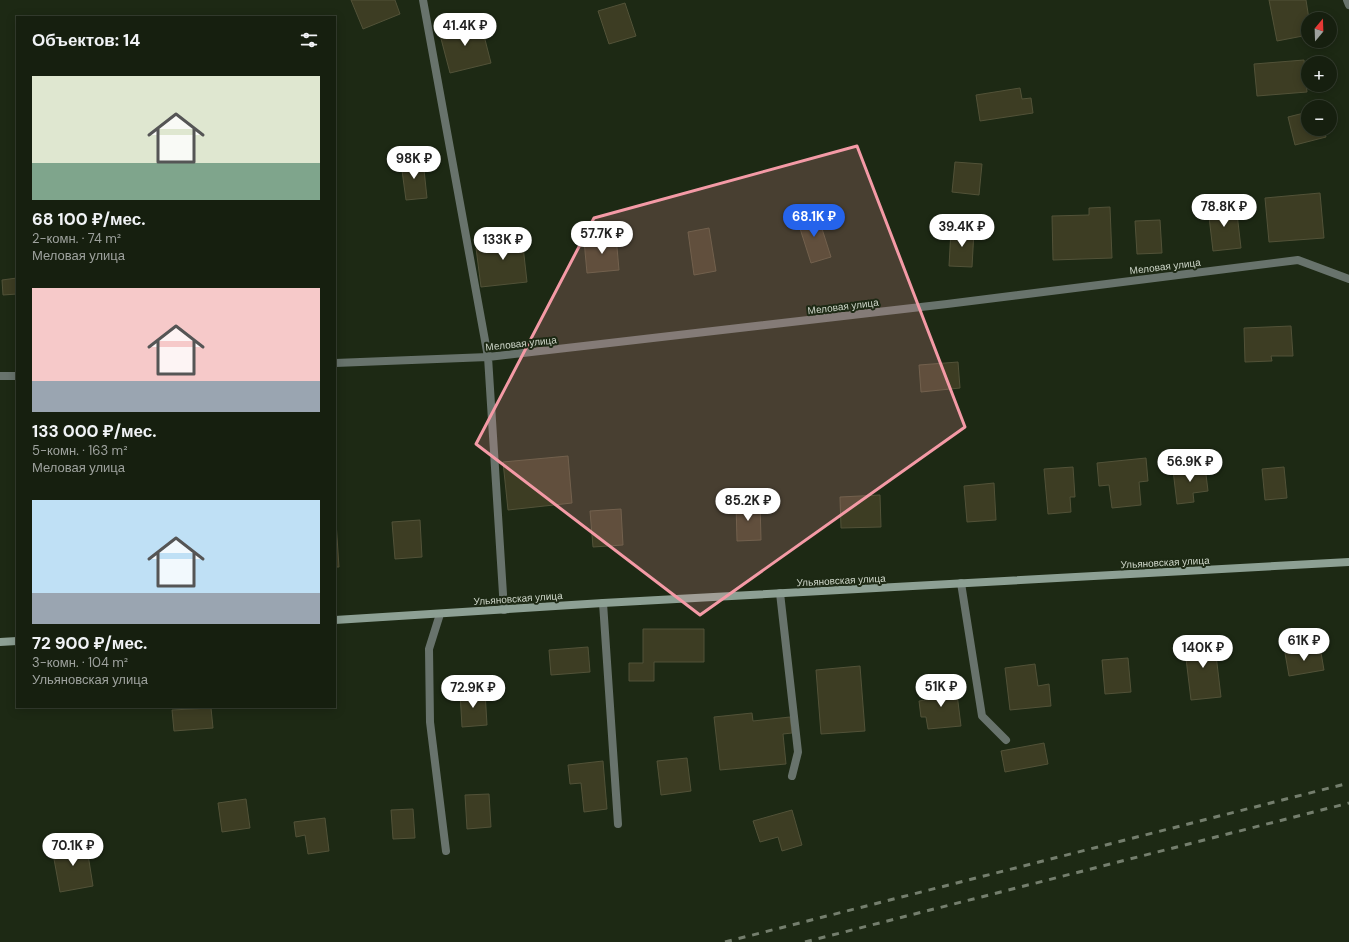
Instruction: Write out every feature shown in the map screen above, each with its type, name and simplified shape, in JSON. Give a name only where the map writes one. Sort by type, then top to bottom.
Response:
[{"type":"main road","name":"Ульяновская улица","points":[[336,620],[504,610],[603,602],[1349,562]]},
{"type":"main road","points":[[0,642],[16,641]]},
{"type":"street","points":[[423,0],[488,357],[504,610]]},
{"type":"street","points":[[1347,0],[1349,5]]},
{"type":"street","name":"Меловая улица","points":[[336,363],[488,357],[939,305],[1298,260],[1349,279]]},
{"type":"street","points":[[0,376],[16,376]]},
{"type":"street","points":[[961,583],[982,716],[1006,740]]},
{"type":"street","points":[[780,593],[798,752],[792,776]]},
{"type":"street","points":[[603,602],[618,824]]},
{"type":"street","points":[[440,614],[429,649],[430,722],[446,851]]},
{"type":"highlighted area","points":[[857,146],[965,427],[700,615],[476,444],[594,218]]},
{"type":"building","points":[[351,0],[395,0],[400,14],[363,29]]},
{"type":"building","points":[[1269,0],[1306,0],[1308,12],[1301,12],[1301,36],[1277,41]]},
{"type":"building","points":[[625,3],[636,36],[609,44],[598,11]]},
{"type":"building","points":[[480,20],[491,63],[450,73],[439,31]]},
{"type":"building","points":[[1301,60],[1301,92],[1307,92],[1257,96],[1254,64]]},
{"type":"building","points":[[1020,88],[1022,99],[1031,98],[1033,113],[980,121],[976,95]]},
{"type":"building","points":[[1301,114],[1301,136],[1326,137],[1295,145],[1288,117]]},
{"type":"building","points":[[423,160],[427,198],[406,200],[401,163]]},
{"type":"building","points":[[955,162],[982,164],[979,195],[952,192]]},
{"type":"building","points":[[1320,193],[1324,238],[1269,242],[1265,198]]},
{"type":"building","points":[[1236,205],[1241,248],[1213,251],[1208,208]]},
{"type":"building","points":[[1110,207],[1112,258],[1053,260],[1052,216],[1089,215],[1089,208]]},
{"type":"building","points":[[817,213],[831,257],[811,263],[797,219]]},
{"type":"building","points":[[1160,220],[1162,253],[1137,254],[1135,221]]},
{"type":"building","points":[[521,228],[527,282],[481,287],[476,248],[506,244],[505,230]]},
{"type":"building","points":[[709,228],[716,271],[694,275],[688,232]]},
{"type":"building","points":[[951,230],[974,231],[972,267],[949,266]]},
{"type":"building","points":[[616,236],[619,270],[587,273],[584,240]]},
{"type":"building","points":[[16,278],[16,294],[3,295],[2,280]]},
{"type":"building","points":[[1291,326],[1293,356],[1271,356],[1272,361],[1245,362],[1244,328]]},
{"type":"building","points":[[958,362],[960,388],[921,392],[919,365]]},
{"type":"building","points":[[568,456],[572,503],[508,510],[503,462]]},
{"type":"building","points":[[1146,458],[1148,481],[1139,482],[1141,505],[1112,508],[1109,485],[1099,486],[1097,463]]},
{"type":"building","points":[[1205,466],[1208,491],[1193,493],[1194,502],[1177,504],[1173,470]]},
{"type":"building","points":[[1073,467],[1075,497],[1070,497],[1071,512],[1048,514],[1044,469]]},
{"type":"building","points":[[1284,467],[1287,498],[1265,500],[1262,469]]},
{"type":"building","points":[[994,483],[996,520],[967,522],[964,486]]},
{"type":"building","points":[[880,495],[881,527],[841,528],[840,497]]},
{"type":"building","points":[[760,502],[761,540],[737,541],[736,503]]},
{"type":"building","points":[[621,509],[623,545],[593,547],[590,511]]},
{"type":"building","points":[[420,520],[422,557],[395,559],[392,522]]},
{"type":"building","points":[[336,522],[339,567],[336,567]]},
{"type":"building","points":[[643,629],[704,629],[704,662],[654,662],[654,681],[629,681],[629,663],[643,663]]},
{"type":"building","points":[[1214,638],[1221,697],[1191,700],[1184,642]]},
{"type":"building","points":[[588,647],[590,672],[551,675],[549,650]]},
{"type":"building","points":[[1320,647],[1324,670],[1289,676],[1285,653]]},
{"type":"building","points":[[1128,658],[1131,692],[1105,694],[1102,660]]},
{"type":"building","points":[[1035,664],[1038,686],[1049,684],[1051,706],[1010,710],[1005,668]]},
{"type":"building","points":[[860,666],[865,731],[821,734],[816,670]]},
{"type":"building","points":[[956,686],[961,726],[928,729],[926,717],[921,717],[919,701],[925,700],[923,690]]},
{"type":"building","points":[[485,691],[487,725],[462,727],[460,692]]},
{"type":"building","points":[[211,708],[213,728],[174,731],[172,710]]},
{"type":"building","points":[[752,713],[753,721],[790,717],[792,733],[783,734],[786,764],[720,770],[714,717]]},
{"type":"building","points":[[1044,743],[1048,764],[1005,772],[1001,751]]},
{"type":"building","points":[[687,758],[691,791],[661,795],[657,761]]},
{"type":"building","points":[[603,761],[607,809],[584,812],[581,783],[570,784],[568,765]]},
{"type":"building","points":[[489,794],[491,827],[467,829],[465,795]]},
{"type":"building","points":[[246,799],[250,828],[222,832],[218,803]]},
{"type":"building","points":[[413,809],[415,838],[393,839],[391,810]]},
{"type":"building","points":[[792,810],[802,845],[782,851],[778,837],[760,842],[753,821]]},
{"type":"building","points":[[325,818],[329,851],[308,854],[305,835],[296,837],[294,822]]},
{"type":"building","points":[[86,842],[93,886],[60,892],[52,848]]},
{"type":"railway","points":[[725,942],[1349,783]]},
{"type":"railway","points":[[805,942],[1349,803]]}]
